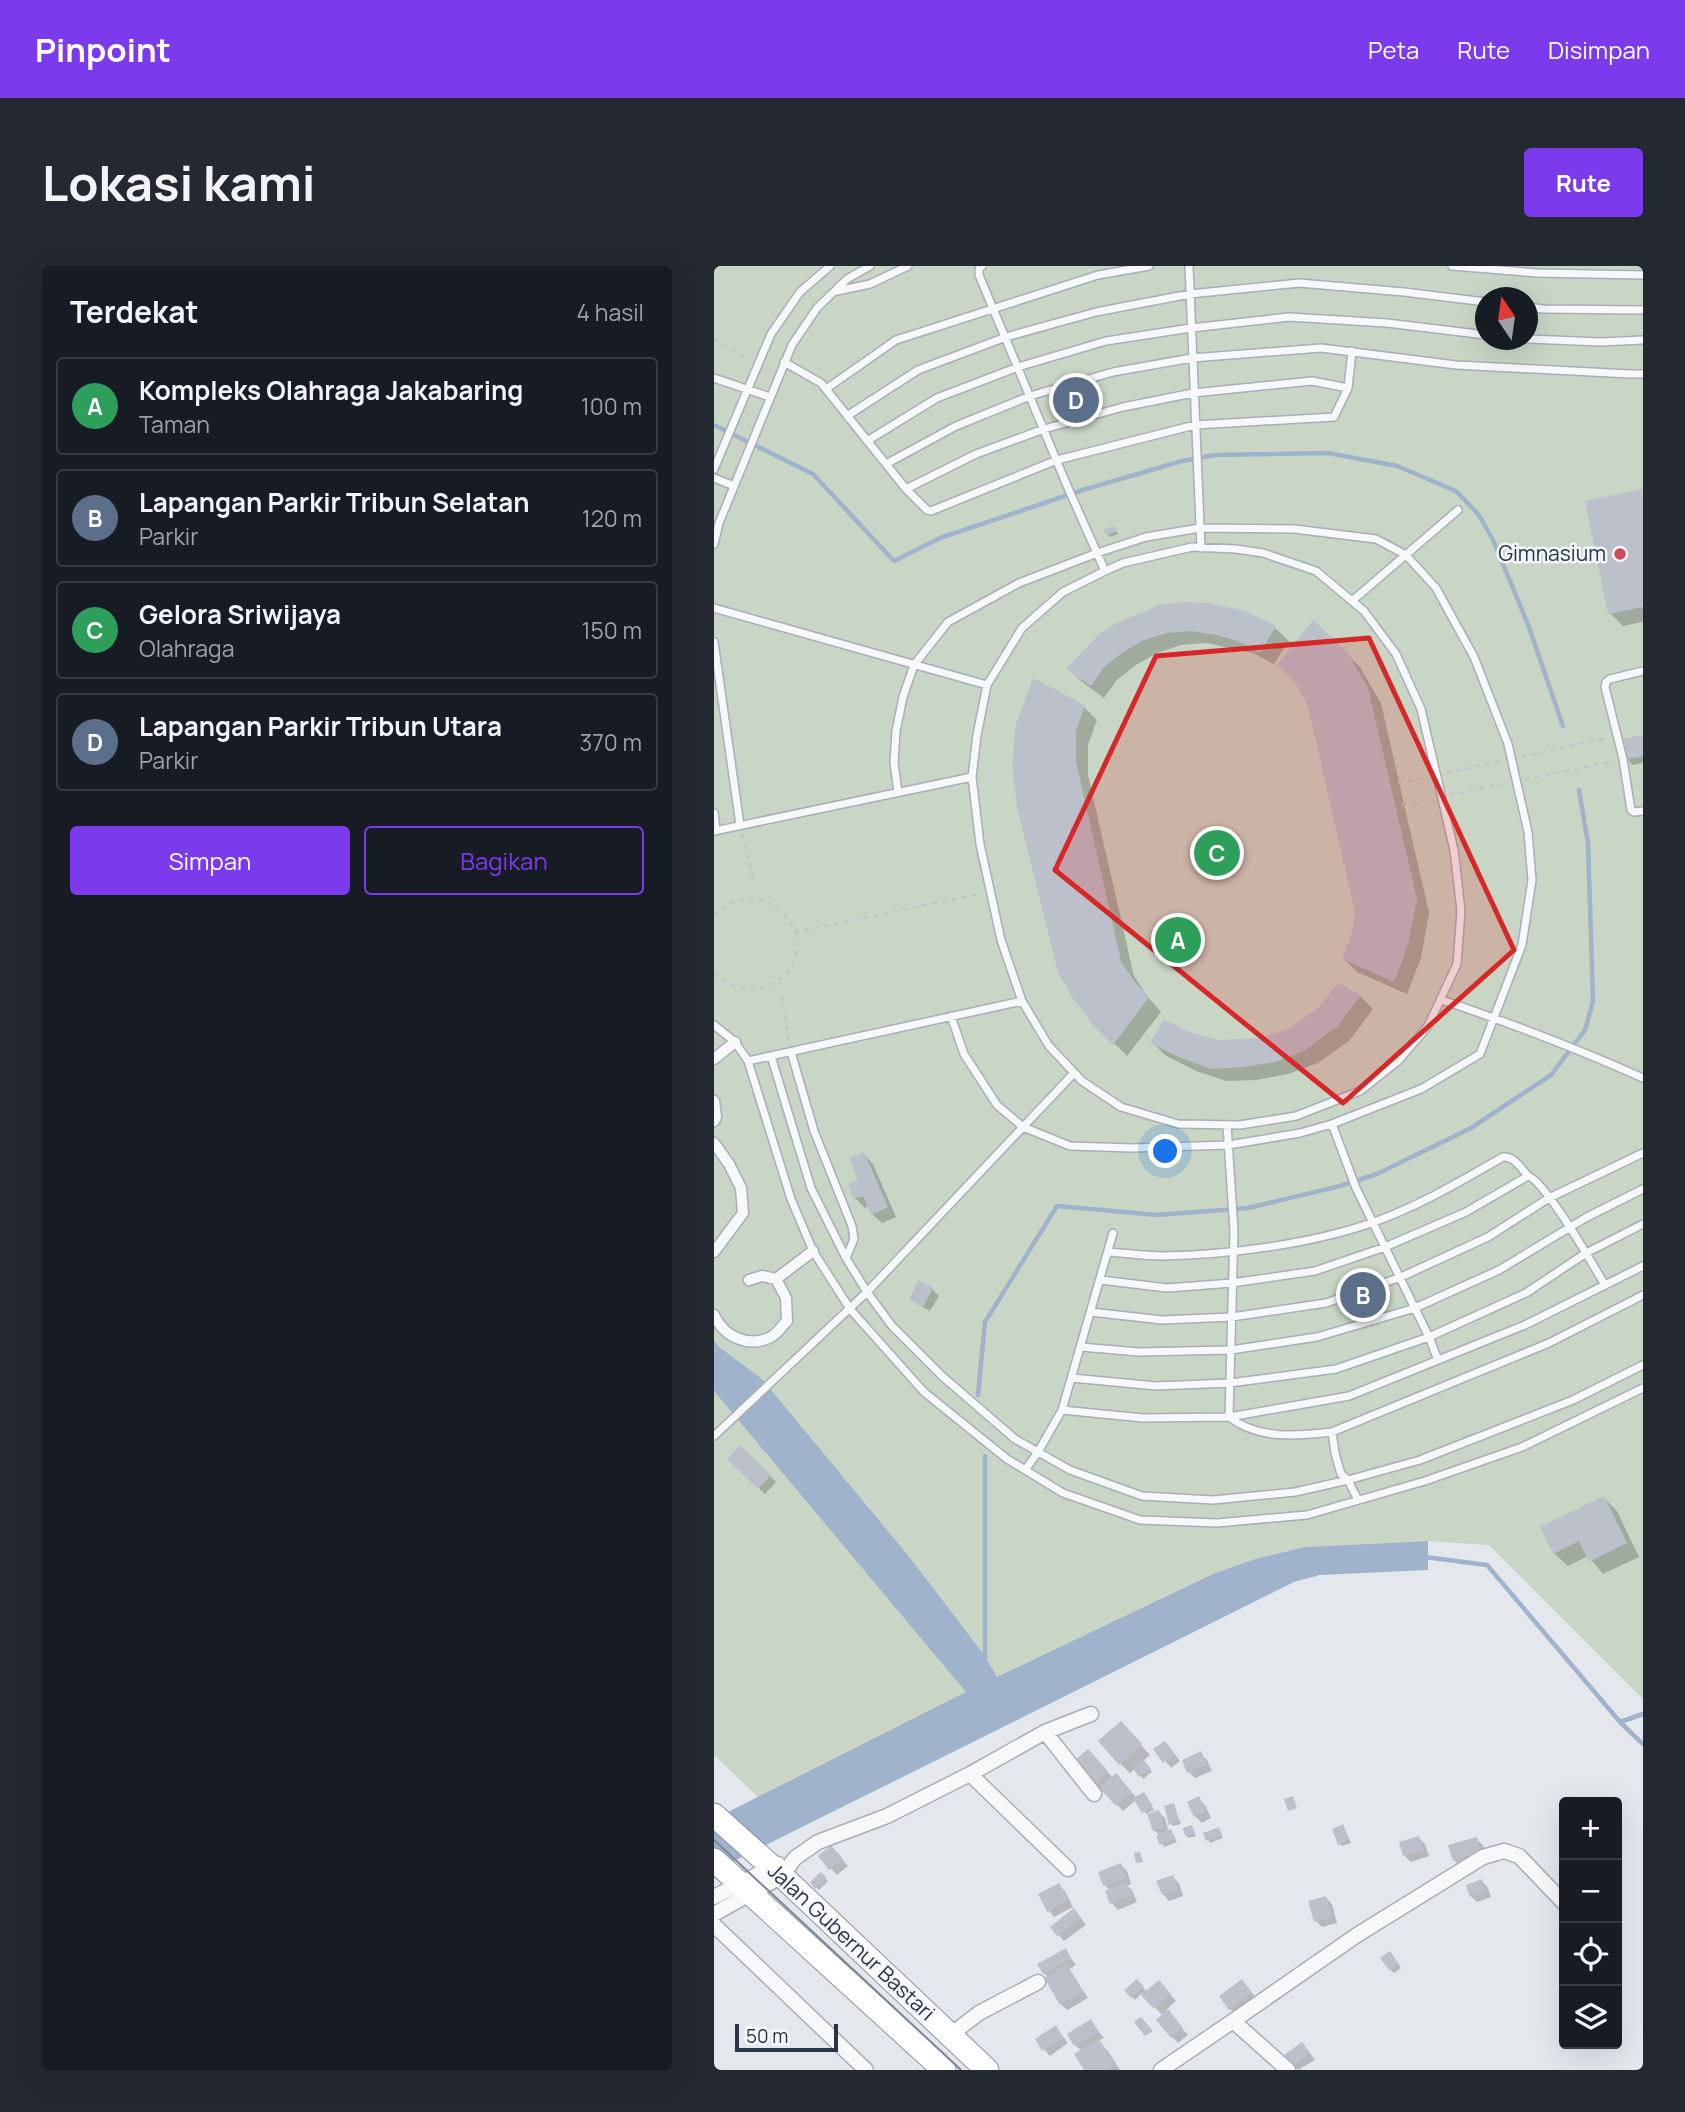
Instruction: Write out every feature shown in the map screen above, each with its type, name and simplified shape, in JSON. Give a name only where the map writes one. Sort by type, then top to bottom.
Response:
[{"type":"highway","name":"Jalan Gubernur Bastari","points":[[714,1815],[777,1864],[949,2036],[987,2070]]},
{"type":"highway","name":"Jalan Gubernur Bastari","points":[[714,1860],[944,2070]]},
{"type":"street","points":[[714,1059],[735,1042]]},
{"type":"street","points":[[714,1101],[714,1121]]},
{"type":"street","points":[[714,1143],[741,1188],[743,1213],[714,1252]]},
{"type":"street","points":[[775,1279],[813,1251]]},
{"type":"street","points":[[714,1315],[718,1324],[735,1339],[752,1342],[773,1337],[787,1321],[786,1298],[775,1279],[762,1276],[749,1280]]},
{"type":"street","points":[[714,1897],[818,1842],[887,1816],[1045,1732],[1091,1714]]},
{"type":"street","points":[[1045,1732],[1094,1794]]},
{"type":"street","points":[[970,1774],[1068,1869]]},
{"type":"street","points":[[1161,2070],[1357,1935],[1483,1857],[1504,1851],[1519,1856],[1559,1898]]},
{"type":"street","points":[[714,1914],[741,1885]]},
{"type":"street","points":[[714,1925],[859,2068]]},
{"type":"street","points":[[949,2036],[979,2014],[1038,1982]]},
{"type":"street","points":[[1233,2021],[1288,2070]]},
{"type":"lane","points":[[714,468],[771,334],[800,292],[830,266]]},
{"type":"lane","points":[[714,544],[719,523],[792,345],[817,308],[848,279],[870,266]]},
{"type":"lane","points":[[835,291],[870,284],[908,266]]},
{"type":"lane","points":[[982,266],[979,275],[1105,570]]},
{"type":"lane","points":[[826,389],[896,340],[1098,275],[1149,266]]},
{"type":"lane","points":[[1189,266],[1197,486],[1202,548]]},
{"type":"lane","points":[[1452,266],[1537,273],[1643,275]]},
{"type":"lane","points":[[847,416],[918,370],[1006,337],[1097,312],[1190,294],[1299,283],[1475,301]]},
{"type":"lane","points":[[1538,308],[1643,310]]},
{"type":"lane","points":[[867,441],[937,398],[1018,367],[1106,341],[1289,317],[1387,323],[1475,334]]},
{"type":"lane","points":[[1538,340],[1643,340]]},
{"type":"lane","points":[[886,464],[956,426],[1030,396],[1113,372],[1192,358],[1321,348],[1456,365],[1643,373]]},
{"type":"lane","points":[[785,362],[821,383],[906,489],[927,510],[932,511],[1057,460],[1195,425],[1334,416],[1348,388],[1352,351]]},
{"type":"lane","points":[[714,378],[771,397]]},
{"type":"lane","points":[[906,489],[976,454],[1044,429],[1123,407],[1194,393],[1312,381],[1348,388]]},
{"type":"lane","points":[[714,478],[734,486]]},
{"type":"lane","points":[[1352,601],[1458,510]]},
{"type":"lane","points":[[898,792],[894,763],[896,731],[903,696],[914,665],[948,622],[1019,583],[1097,553],[1146,537],[1200,528],[1294,529],[1376,539],[1406,555],[1436,587],[1474,657],[1508,744],[1528,832],[1532,880],[1522,945],[1480,1054],[1421,1089],[1332,1124],[1300,1133],[1229,1145],[1132,1148],[1070,1146],[1023,1126],[997,1105],[964,1054],[951,1016]]},
{"type":"lane","points":[[1192,547],[1236,549],[1263,554],[1316,571],[1364,611],[1396,654],[1421,709],[1454,850],[1461,911],[1457,964],[1428,1027],[1398,1061],[1360,1091],[1296,1116],[1240,1125],[1178,1124],[1121,1108],[1082,1081],[1049,1046],[1022,1001],[1001,940],[980,844],[972,777],[977,735],[987,685],[1022,628],[1063,592],[1105,570],[1123,563],[1192,547]]},
{"type":"lane","points":[[714,608],[987,685]]},
{"type":"lane","points":[[714,642],[740,825]]},
{"type":"lane","points":[[1643,671],[1610,679],[1605,687],[1623,759],[1631,810],[1643,811]]},
{"type":"lane","points":[[714,813],[715,830],[972,777]]},
{"type":"lane","points":[[1442,1000],[1495,1018],[1643,1078]]},
{"type":"lane","points":[[748,1062],[1022,1001]]},
{"type":"lane","points":[[714,1025],[735,1042],[748,1062],[791,1199],[813,1251],[850,1309],[924,1391],[1007,1459],[1063,1493],[1140,1520],[1217,1523],[1307,1515],[1425,1481],[1521,1447],[1643,1388]]},
{"type":"lane","points":[[791,1052],[814,1131],[852,1226],[853,1239],[846,1258]]},
{"type":"lane","points":[[771,1056],[811,1188],[846,1258],[892,1326],[942,1376],[1015,1439],[1070,1470],[1142,1496],[1213,1500],[1295,1492],[1348,1480],[1433,1455],[1573,1400],[1643,1365]]},
{"type":"lane","points":[[714,1436],[867,1292],[1074,1073]]},
{"type":"lane","points":[[1296,1116],[1300,1133]]},
{"type":"lane","points":[[1332,1124],[1356,1188],[1401,1277],[1438,1360]]},
{"type":"lane","points":[[1227,1125],[1233,1222],[1229,1417]]},
{"type":"lane","points":[[1091,1312],[1162,1320],[1232,1317],[1326,1303],[1401,1277],[1488,1237],[1549,1198],[1643,1153]]},
{"type":"lane","points":[[1108,1252],[1160,1256],[1233,1251],[1305,1240],[1373,1223],[1445,1191],[1506,1156],[1514,1160],[1528,1176],[1538,1181],[1605,1285]]},
{"type":"lane","points":[[1101,1280],[1167,1288],[1232,1283],[1315,1271],[1385,1247],[1466,1212],[1528,1176]]},
{"type":"lane","points":[[1081,1347],[1139,1352],[1231,1350],[1317,1337],[1415,1308],[1500,1270],[1643,1189]]},
{"type":"lane","points":[[1072,1378],[1156,1386],[1230,1383],[1336,1369],[1429,1337],[1526,1293],[1586,1253],[1643,1224]]},
{"type":"lane","points":[[1025,1470],[1062,1410],[1113,1233]]},
{"type":"lane","points":[[1062,1410],[1143,1418],[1229,1417],[1349,1396],[1525,1325],[1643,1266]]},
{"type":"lane","points":[[1229,1417],[1241,1426],[1269,1434],[1305,1435],[1332,1432],[1549,1343],[1643,1295]]},
{"type":"lane","points":[[1332,1432],[1341,1474],[1348,1480],[1359,1500]]},
{"type":"path","points":[[714,338],[758,365]]},
{"type":"path","points":[[740,825],[754,882]]},
{"type":"path","points":[[795,932],[991,892]]},
{"type":"path","points":[[714,916],[727,904],[756,898],[781,910],[795,932],[796,945],[794,959],[788,970],[778,981],[764,988],[749,990],[735,987],[714,972]]},
{"type":"path","points":[[782,996],[791,1052]]},
{"type":"highlighted area","points":[[1369,638],[1514,950],[1343,1103],[1055,870],[1156,656]]},
{"type":"green space","points":[[714,266],[1643,266],[1643,1699],[1489,1545],[1428,1541],[1305,1547],[1258,1558],[1215,1573],[758,1797],[714,1755]]},
{"type":"water","points":[[714,1340],[719,1347],[762,1379],[911,1559],[984,1655],[997,1677],[1215,1573],[1258,1558],[1305,1547],[1428,1541],[1428,1570],[1320,1575],[1294,1582],[714,1871],[714,1819],[966,1692],[714,1391]]},
{"type":"building","name":"Gimnasium","points":[[1643,489],[1643,607],[1608,614],[1585,501]]},
{"type":"building","points":[[1114,526],[1117,532],[1106,535],[1103,529]]},
{"type":"building","points":[[1209,603],[1245,611],[1276,626],[1260,653],[1238,641],[1216,635],[1192,631],[1167,633],[1144,640],[1123,652],[1104,667],[1091,686],[1066,669],[1100,633],[1117,623],[1159,605]]},
{"type":"building","points":[[1313,620],[1347,652],[1368,688],[1417,899],[1408,944],[1394,982],[1342,959],[1351,935],[1355,912],[1308,707],[1296,684],[1277,665]]},
{"type":"building","points":[[1033,678],[1085,705],[1076,731],[1076,761],[1121,961],[1149,997],[1113,1045],[1074,1000],[1058,973],[1017,807],[1012,765],[1016,724]]},
{"type":"building","points":[[1643,735],[1643,756],[1625,760],[1621,739]]},
{"type":"building","points":[[1338,983],[1361,995],[1337,1027],[1304,1051],[1275,1062],[1211,1069],[1150,1043],[1164,1020],[1192,1033],[1219,1040],[1258,1038],[1289,1029],[1318,1008]]},
{"type":"building","points":[[864,1152],[888,1207],[871,1215],[863,1196],[854,1199],[848,1184],[858,1180],[849,1158]]},
{"type":"building","points":[[919,1280],[933,1288],[923,1307],[909,1299]]},
{"type":"building","points":[[740,1445],[771,1475],[758,1489],[727,1459]]},
{"type":"building","points":[[1604,1496],[1627,1543],[1589,1562],[1579,1541],[1553,1554],[1540,1527]]},
{"type":"building","points":[[1121,1721],[1142,1744],[1119,1765],[1098,1741]]},
{"type":"building","points":[[1165,1741],[1175,1754],[1163,1763],[1153,1749]]},
{"type":"building","points":[[1088,1749],[1108,1771],[1093,1785],[1073,1762]]},
{"type":"building","points":[[1201,1751],[1207,1765],[1187,1773],[1182,1760]]},
{"type":"building","points":[[1143,1759],[1151,1769],[1139,1777],[1132,1767]]},
{"type":"building","points":[[1116,1773],[1132,1792],[1116,1806],[1099,1788]]},
{"type":"building","points":[[1144,1792],[1153,1806],[1142,1813],[1133,1798]]},
{"type":"building","points":[[1199,1796],[1206,1811],[1194,1817],[1187,1802]]},
{"type":"building","points":[[1293,1796],[1297,1808],[1288,1811],[1284,1799]]},
{"type":"building","points":[[1174,1803],[1179,1821],[1169,1825],[1164,1806]]},
{"type":"building","points":[[1159,1810],[1164,1827],[1153,1831],[1147,1814]]},
{"type":"building","points":[[1343,1824],[1349,1840],[1338,1845],[1332,1829]]},
{"type":"building","points":[[1192,1825],[1195,1834],[1185,1836],[1183,1828]]},
{"type":"building","points":[[1219,1827],[1222,1835],[1206,1841],[1203,1833]]},
{"type":"building","points":[[1171,1829],[1175,1839],[1160,1845],[1156,1836]]},
{"type":"building","points":[[1419,1836],[1424,1850],[1403,1856],[1399,1842]]},
{"type":"building","points":[[1477,1837],[1481,1853],[1453,1861],[1448,1845]]},
{"type":"building","points":[[831,1845],[843,1859],[829,1870],[818,1856]]},
{"type":"building","points":[[1140,1852],[1143,1862],[1136,1863],[1134,1853]]},
{"type":"building","points":[[1121,1863],[1126,1878],[1103,1886],[1098,1872]]},
{"type":"building","points":[[821,1872],[827,1878],[815,1889],[810,1882]]},
{"type":"building","points":[[1173,1875],[1178,1889],[1162,1895],[1156,1881]]},
{"type":"building","points":[[1482,1879],[1486,1891],[1470,1897],[1466,1885]]},
{"type":"building","points":[[1126,1882],[1132,1895],[1110,1904],[1105,1891]]},
{"type":"building","points":[[1059,1883],[1068,1900],[1047,1912],[1038,1894]]},
{"type":"building","points":[[1326,1896],[1332,1917],[1314,1922],[1308,1901]]},
{"type":"building","points":[[1074,1908],[1081,1918],[1057,1936],[1050,1927]]},
{"type":"building","points":[[1066,1948],[1071,1958],[1043,1974],[1037,1964]]},
{"type":"building","points":[[1390,1951],[1399,1964],[1390,1971],[1380,1958]]},
{"type":"building","points":[[1067,1964],[1083,1991],[1060,2005],[1044,1978]]},
{"type":"building","points":[[1137,1979],[1144,1987],[1131,1998],[1124,1990]]},
{"type":"building","points":[[1242,1979],[1252,1993],[1229,2010],[1219,1996]]},
{"type":"building","points":[[1159,1980],[1171,1994],[1154,2009],[1141,1995]]},
{"type":"building","points":[[1168,2009],[1183,2028],[1171,2038],[1156,2020]]},
{"type":"building","points":[[1141,2017],[1153,2031],[1145,2036],[1134,2022]]},
{"type":"building","points":[[1091,2019],[1099,2032],[1074,2046],[1067,2034]]},
{"type":"building","points":[[1056,2025],[1063,2037],[1042,2051],[1035,2039]]},
{"type":"building","points":[[1099,2039],[1115,2065],[1106,2070],[1084,2070],[1074,2054]]},
{"type":"building","points":[[1302,2042],[1310,2053],[1292,2066],[1284,2055]]},
{"type":"waterway","points":[[714,425],[813,474],[894,561],[940,538],[1086,489],[1182,461],[1215,455],[1328,453],[1397,466],[1456,491],[1479,515],[1493,540],[1529,627],[1563,726]]},
{"type":"waterway","points":[[978,1395],[985,1322],[1057,1206],[1157,1215],[1248,1208],[1340,1186],[1377,1174],[1471,1128],[1551,1075],[1585,1030],[1593,1001],[1588,843],[1579,790]]},
{"type":"waterway","points":[[985,1456],[985,1660]]},
{"type":"waterway","points":[[1425,1557],[1487,1565],[1620,1722],[1643,1744]]},
{"type":"waterway","points":[[1620,1722],[1643,1714]]},
{"type":"tram line","points":[[714,1840],[961,2070]]},
{"type":"place","name":"Lapangan Parkir Tribun Utara","points":[[1076,400]]},
{"type":"place","name":"Gimnasium","points":[[1620,554]]},
{"type":"place","name":"Gelora Sriwijaya","points":[[1217,853]]},
{"type":"place","name":"Kompleks Olahraga Jakabaring","points":[[1178,940]]},
{"type":"place","name":"Lapangan Parkir Tribun Selatan","points":[[1363,1295]]}]
